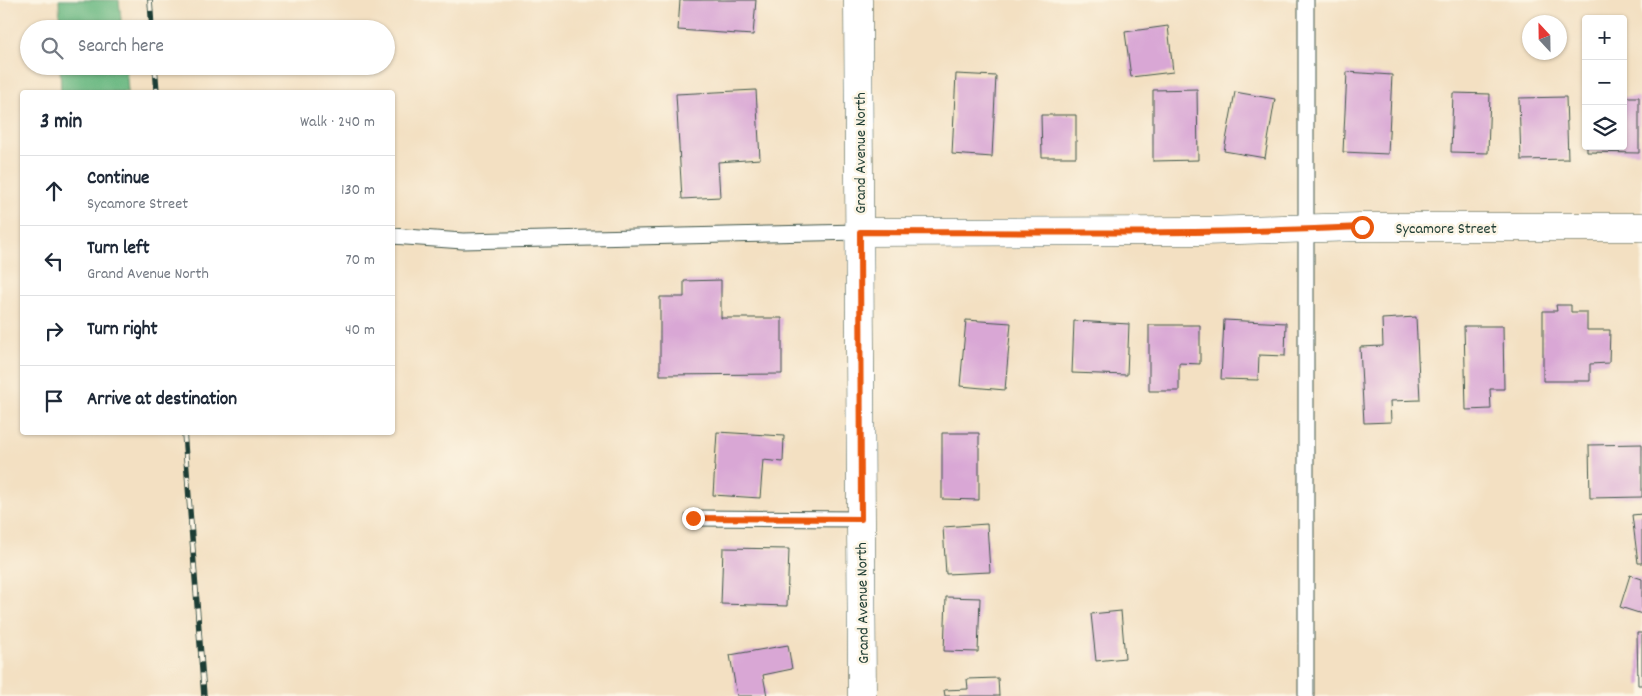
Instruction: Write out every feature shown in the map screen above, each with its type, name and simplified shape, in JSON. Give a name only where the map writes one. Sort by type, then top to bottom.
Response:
[{"type":"street","name":"Grand Avenue North","points":[[858,0],[862,696]]},
{"type":"street","name":"Sycamore Street","points":[[860,232],[1306,230],[1362,227],[1642,227]]},
{"type":"lane","points":[[1306,0],[1306,696]]},
{"type":"lane","points":[[395,236],[463,241],[860,232]]},
{"type":"lane","points":[[693,518],[861,519]]},
{"type":"green space","points":[[59,0],[119,0],[121,20],[60,20]]},
{"type":"green space","points":[[60,75],[127,75],[128,90],[61,90]]},
{"type":"building","points":[[680,0],[756,0],[753,35],[678,30]]},
{"type":"building","points":[[1168,26],[1173,72],[1131,77],[1125,32]]},
{"type":"building","points":[[1347,72],[1392,75],[1388,154],[1343,152]]},
{"type":"building","points":[[956,74],[996,76],[992,157],[952,154]]},
{"type":"building","points":[[1197,89],[1198,160],[1153,161],[1153,90]]},
{"type":"building","points":[[756,90],[760,159],[718,162],[720,197],[682,199],[676,94]]},
{"type":"building","points":[[1235,92],[1275,99],[1265,158],[1224,151]]},
{"type":"building","points":[[1453,93],[1490,94],[1488,153],[1451,152]]},
{"type":"building","points":[[1566,97],[1568,159],[1521,160],[1519,98]]},
{"type":"building","points":[[1627,97],[1639,97],[1639,153],[1587,152],[1587,150],[1627,150]]},
{"type":"building","points":[[1041,115],[1076,115],[1076,157],[1042,157]]},
{"type":"building","points":[[721,280],[721,318],[782,318],[782,374],[660,375],[660,297],[684,297],[684,281]]},
{"type":"building","points":[[1556,305],[1571,305],[1571,312],[1587,312],[1587,330],[1610,330],[1609,363],[1590,364],[1590,381],[1543,381],[1543,311],[1557,311]]},
{"type":"building","points":[[1416,317],[1420,400],[1390,401],[1391,422],[1364,423],[1360,347],[1383,346],[1382,319]]},
{"type":"building","points":[[966,320],[1011,323],[1005,390],[960,386]]},
{"type":"building","points":[[1224,320],[1286,323],[1285,356],[1259,355],[1258,380],[1221,379]]},
{"type":"building","points":[[1074,321],[1129,324],[1127,375],[1072,373]]},
{"type":"building","points":[[1149,325],[1200,325],[1200,364],[1179,363],[1179,391],[1149,391]]},
{"type":"building","points":[[1464,326],[1503,326],[1504,389],[1490,389],[1491,409],[1466,410]]},
{"type":"building","points":[[717,432],[784,436],[783,462],[763,460],[760,498],[713,495]]},
{"type":"building","points":[[942,433],[979,433],[979,500],[942,499]]},
{"type":"building","points":[[1642,444],[1642,497],[1590,498],[1589,445]]},
{"type":"building","points":[[1642,514],[1642,563],[1638,563],[1632,515]]},
{"type":"building","points":[[987,524],[990,572],[946,574],[943,527]]},
{"type":"building","points":[[723,548],[789,549],[787,606],[721,604]]},
{"type":"building","points":[[1630,575],[1642,579],[1642,614],[1620,607]]},
{"type":"building","points":[[946,597],[980,598],[978,652],[944,651]]},
{"type":"building","points":[[1121,611],[1125,658],[1096,661],[1091,614]]},
{"type":"building","points":[[1637,633],[1642,633],[1642,685],[1638,685]]},
{"type":"building","points":[[788,645],[792,669],[763,675],[767,696],[737,696],[730,655]]},
{"type":"building","points":[[998,678],[999,696],[945,696],[944,690],[968,689],[967,679]]},
{"type":"railway","points":[[150,0],[151,20]]},
{"type":"railway","points":[[156,75],[157,90]]},
{"type":"railway","points":[[184,435],[204,696]]},
{"type":"route","points":[[693,518],[861,519],[860,232],[1306,230],[1362,227]]}]
